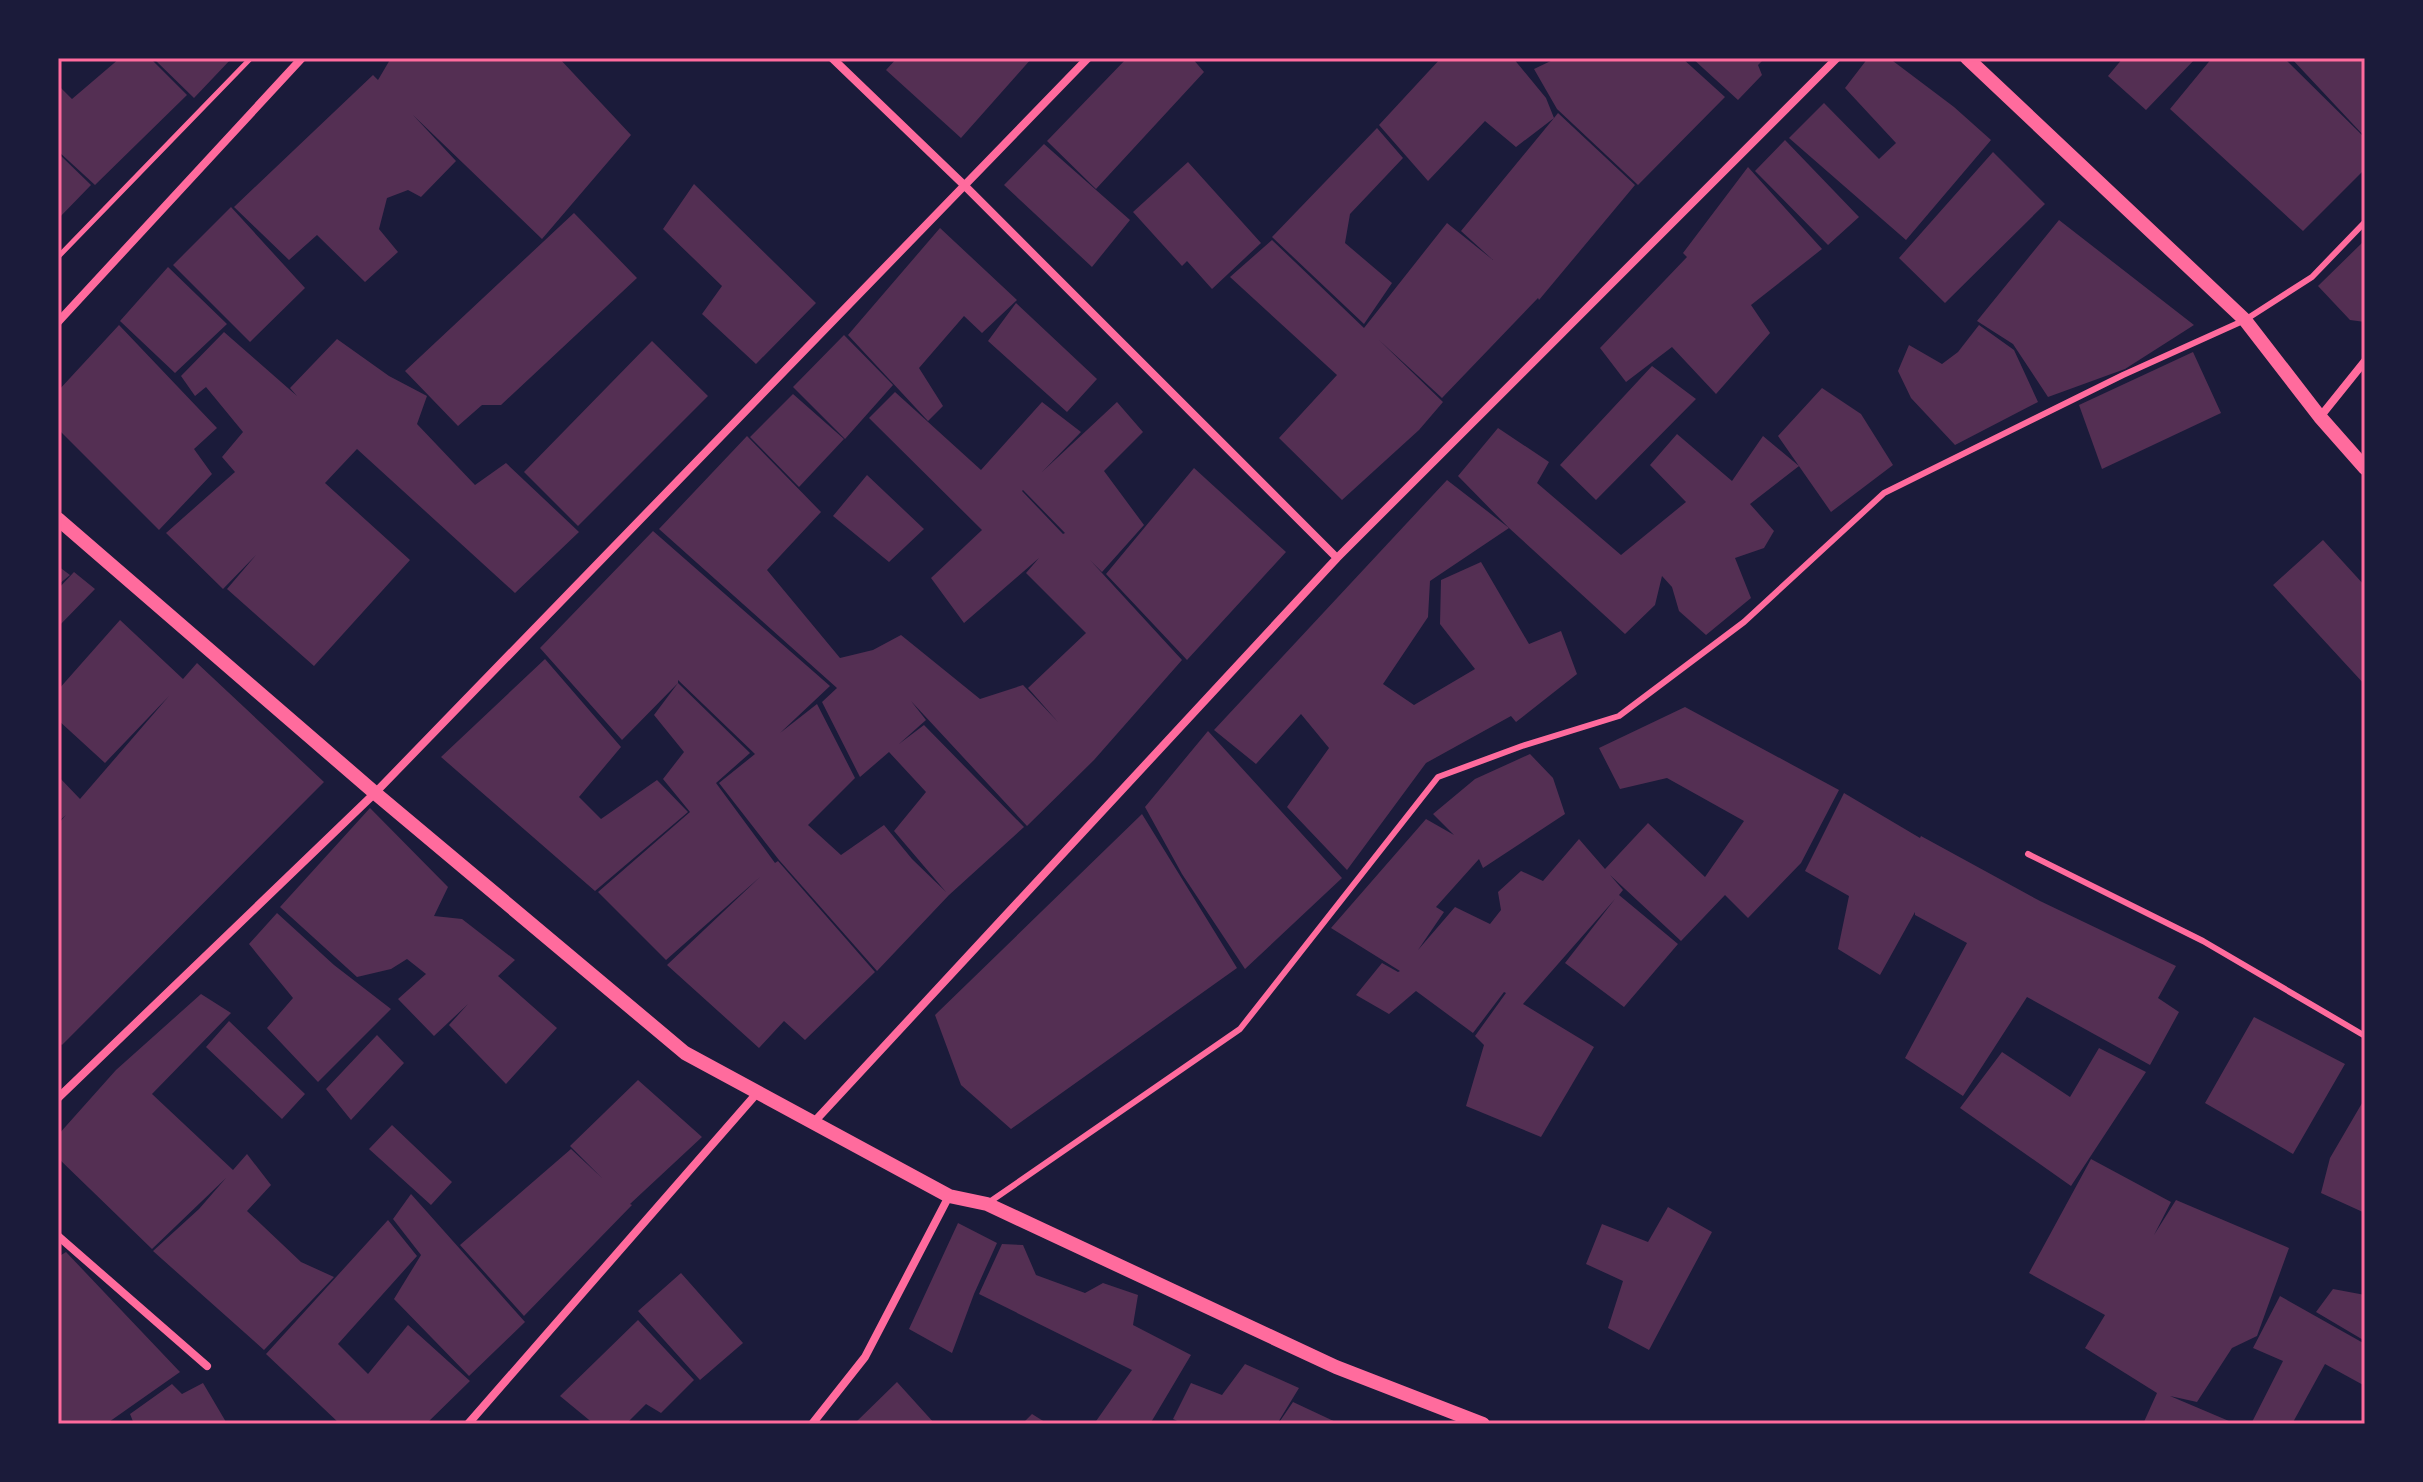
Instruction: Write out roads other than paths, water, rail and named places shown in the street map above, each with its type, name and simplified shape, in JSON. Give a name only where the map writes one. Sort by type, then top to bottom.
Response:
[{"type":"street","points":[[58,322],[302,58]]},
{"type":"street","points":[[832,58],[963,184],[1337,558]]},
{"type":"street","points":[[58,1098],[375,793],[1088,58]]},
{"type":"street","points":[[814,1122],[1337,558],[1837,58]]},
{"type":"street","points":[[1967,58],[2245,320],[2320,417],[2365,468]]},
{"type":"street","points":[[2320,417],[2365,361]]},
{"type":"street","points":[[58,519],[375,793],[685,1053],[949,1196],[987,1204],[1336,1367],[1483,1424]]},
{"type":"street","points":[[468,1424],[758,1092]]},
{"type":"street","points":[[812,1424],[865,1357],[949,1196]]},
{"type":"street","points":[[58,1236],[207,1366]]},
{"type":"lane","points":[[987,1204],[1240,1029],[1438,777],[1522,746],[1619,716],[1744,622],[1884,493],[2123,375],[2245,320],[2312,277],[2365,222]]},
{"type":"lane","points":[[2028,854],[2203,941],[2365,1036]]}]
